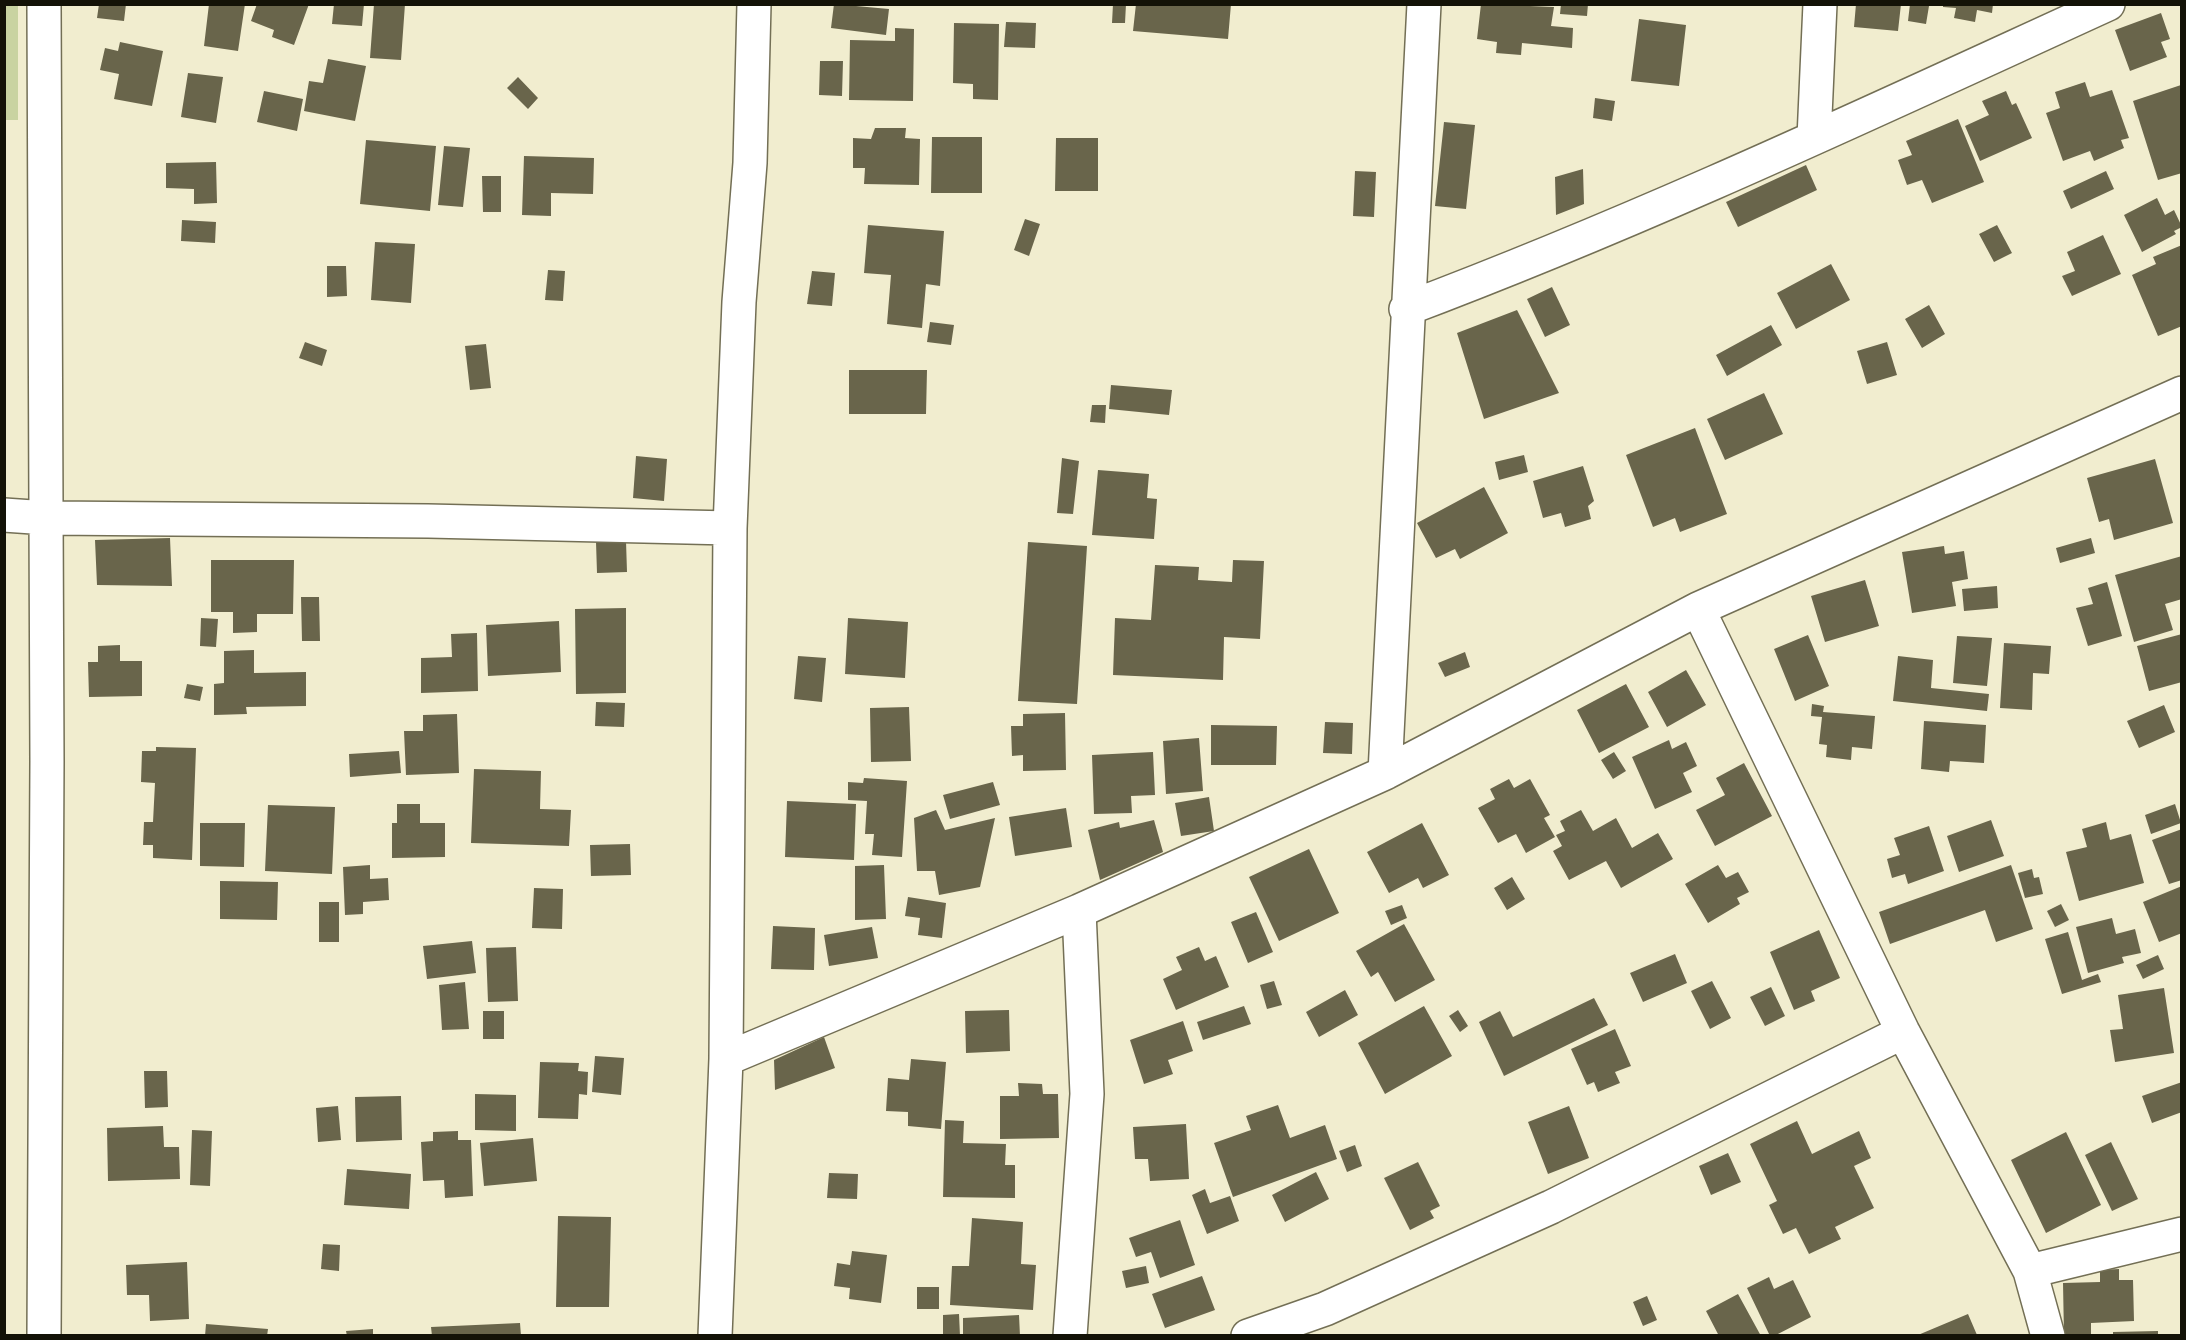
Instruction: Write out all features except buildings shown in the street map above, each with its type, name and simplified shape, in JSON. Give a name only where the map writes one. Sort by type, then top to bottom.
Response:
[{"type":"street","points":[[44,4],[47,518],[44,1335]]},
{"type":"street","points":[[715,1335],[726,1059],[730,528],[739,302],[750,163],[754,4]]},
{"type":"street","points":[[1385,773],[1406,309],[1424,4]]},
{"type":"street","points":[[1814,138],[1820,4]]},
{"type":"street","points":[[1406,309],[1515,268],[1814,138],[2108,4]]},
{"type":"street","points":[[726,1059],[1079,911],[1385,773],[1698,609],[2181,393]]},
{"type":"street","points":[[4,515],[47,518],[428,521],[730,528]]},
{"type":"street","points":[[1698,609],[1903,1032],[2030,1271],[2048,1335]]},
{"type":"street","points":[[1070,1335],[1087,1094],[1079,911]]},
{"type":"street","points":[[1248,1335],[1325,1309],[1551,1207],[1903,1032]]},
{"type":"street","points":[[2030,1271],[2181,1234]]},
{"type":"green space","points":[[5,4],[18,5],[18,120],[5,120]]}]
